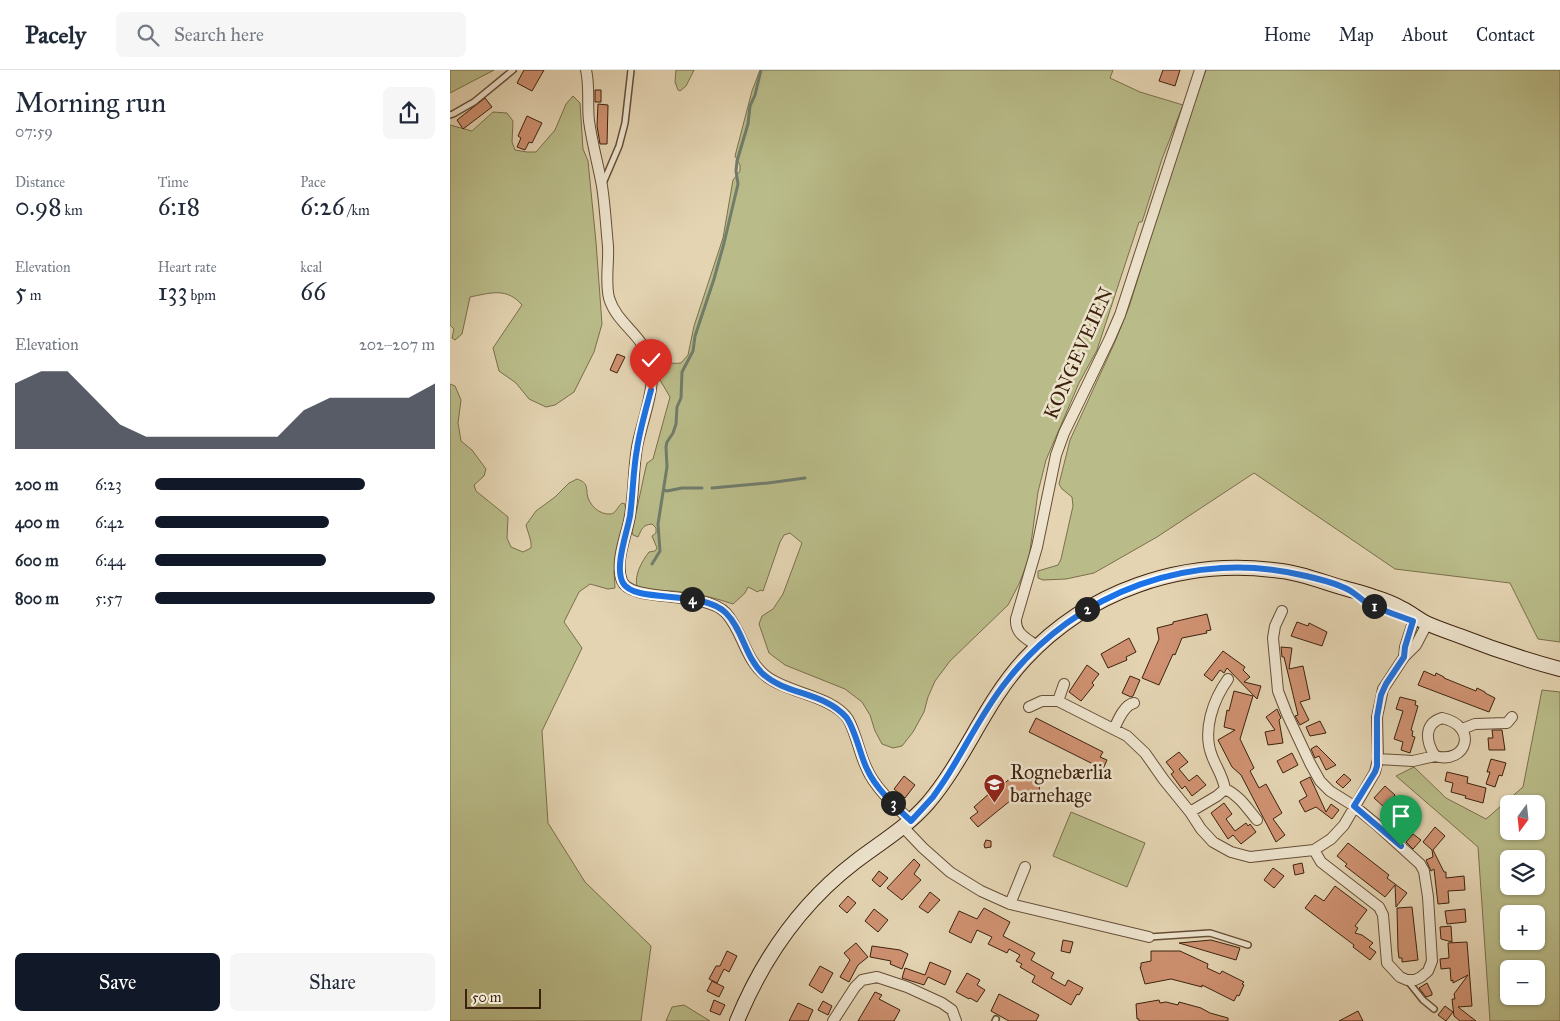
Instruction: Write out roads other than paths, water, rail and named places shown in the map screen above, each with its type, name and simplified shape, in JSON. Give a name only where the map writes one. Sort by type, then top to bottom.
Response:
[{"type":"main road","points":[[738,1021],[762,968],[778,942],[800,914],[825,887],[907,824],[933,797],[1005,683],[1037,646],[1065,623],[1106,598],[1150,580],[1195,570],[1242,567],[1275,570],[1305,576],[1348,589],[1372,604],[1509,654],[1560,669]]},
{"type":"street","points":[[586,70],[589,119],[602,186],[608,249],[609,297],[617,313],[642,343],[650,359],[652,375],[651,390],[637,450],[633,495],[620,562],[622,582],[629,590],[641,594],[682,597],[705,602],[725,612],[736,628],[751,661],[763,674],[774,682],[812,696],[836,708],[847,718],[871,777],[923,848],[950,872],[981,891],[1010,904],[1149,937]]},
{"type":"street","name":"KONGEVEIEN","points":[[1037,646],[1019,633],[1016,619],[1037,547],[1056,455],[1064,433],[1120,315],[1200,70]]},
{"type":"street","points":[[1282,611],[1275,626],[1273,638],[1278,691],[1287,714],[1320,781],[1330,791],[1354,806],[1401,846],[1420,864],[1424,871],[1428,897],[1432,961],[1428,971],[1415,980],[1400,978],[1387,963],[1383,914],[1379,907],[1321,862],[1314,850]]},
{"type":"street","points":[[1029,706],[1042,701],[1058,702],[1127,736],[1145,753],[1213,842],[1231,852],[1250,857],[1314,850],[1331,839],[1344,825],[1375,772],[1378,759],[1377,717],[1381,695],[1404,657],[1416,645],[1420,621]]},
{"type":"street","points":[[1225,789],[1220,771],[1209,747],[1208,733],[1217,697],[1228,679]]},
{"type":"street","points":[[1058,702],[1064,684]]},
{"type":"street","points":[[1114,729],[1126,708],[1134,703]]},
{"type":"street","points":[[1462,729],[1475,724],[1507,724],[1512,717]]},
{"type":"street","points":[[1378,759],[1413,761],[1435,756],[1442,758],[1460,752],[1465,744],[1465,734],[1451,720],[1442,718],[1434,720],[1429,727],[1430,748],[1435,756]]},
{"type":"street","points":[[1190,812],[1225,789]]},
{"type":"street","points":[[1225,789],[1240,799],[1257,820]]},
{"type":"street","points":[[1010,904],[1025,868]]},
{"type":"street","points":[[833,1021],[855,987],[862,980],[876,977],[907,987],[942,1003],[952,1010],[956,1021]]},
{"type":"lane","points":[[450,114],[474,102],[513,70]]},
{"type":"lane","points":[[602,186],[619,146],[626,123],[631,70]]},
{"type":"lane","points":[[1149,937],[1210,933],[1248,945]]},
{"type":"lane","points":[[1407,980],[1423,1000],[1434,1009]]},
{"type":"waterway","points":[[652,564],[660,551],[658,524],[667,467],[666,447],[676,424],[677,407],[681,398],[682,372],[693,351],[695,336],[724,243],[738,184],[737,161],[761,70]]},
{"type":"waterway","points":[[712,488],[805,478]]},
{"type":"waterway","points":[[664,490],[702,488]]},
{"type":"place","name":"Rognebærlia barnehage","points":[[994,803]]}]
